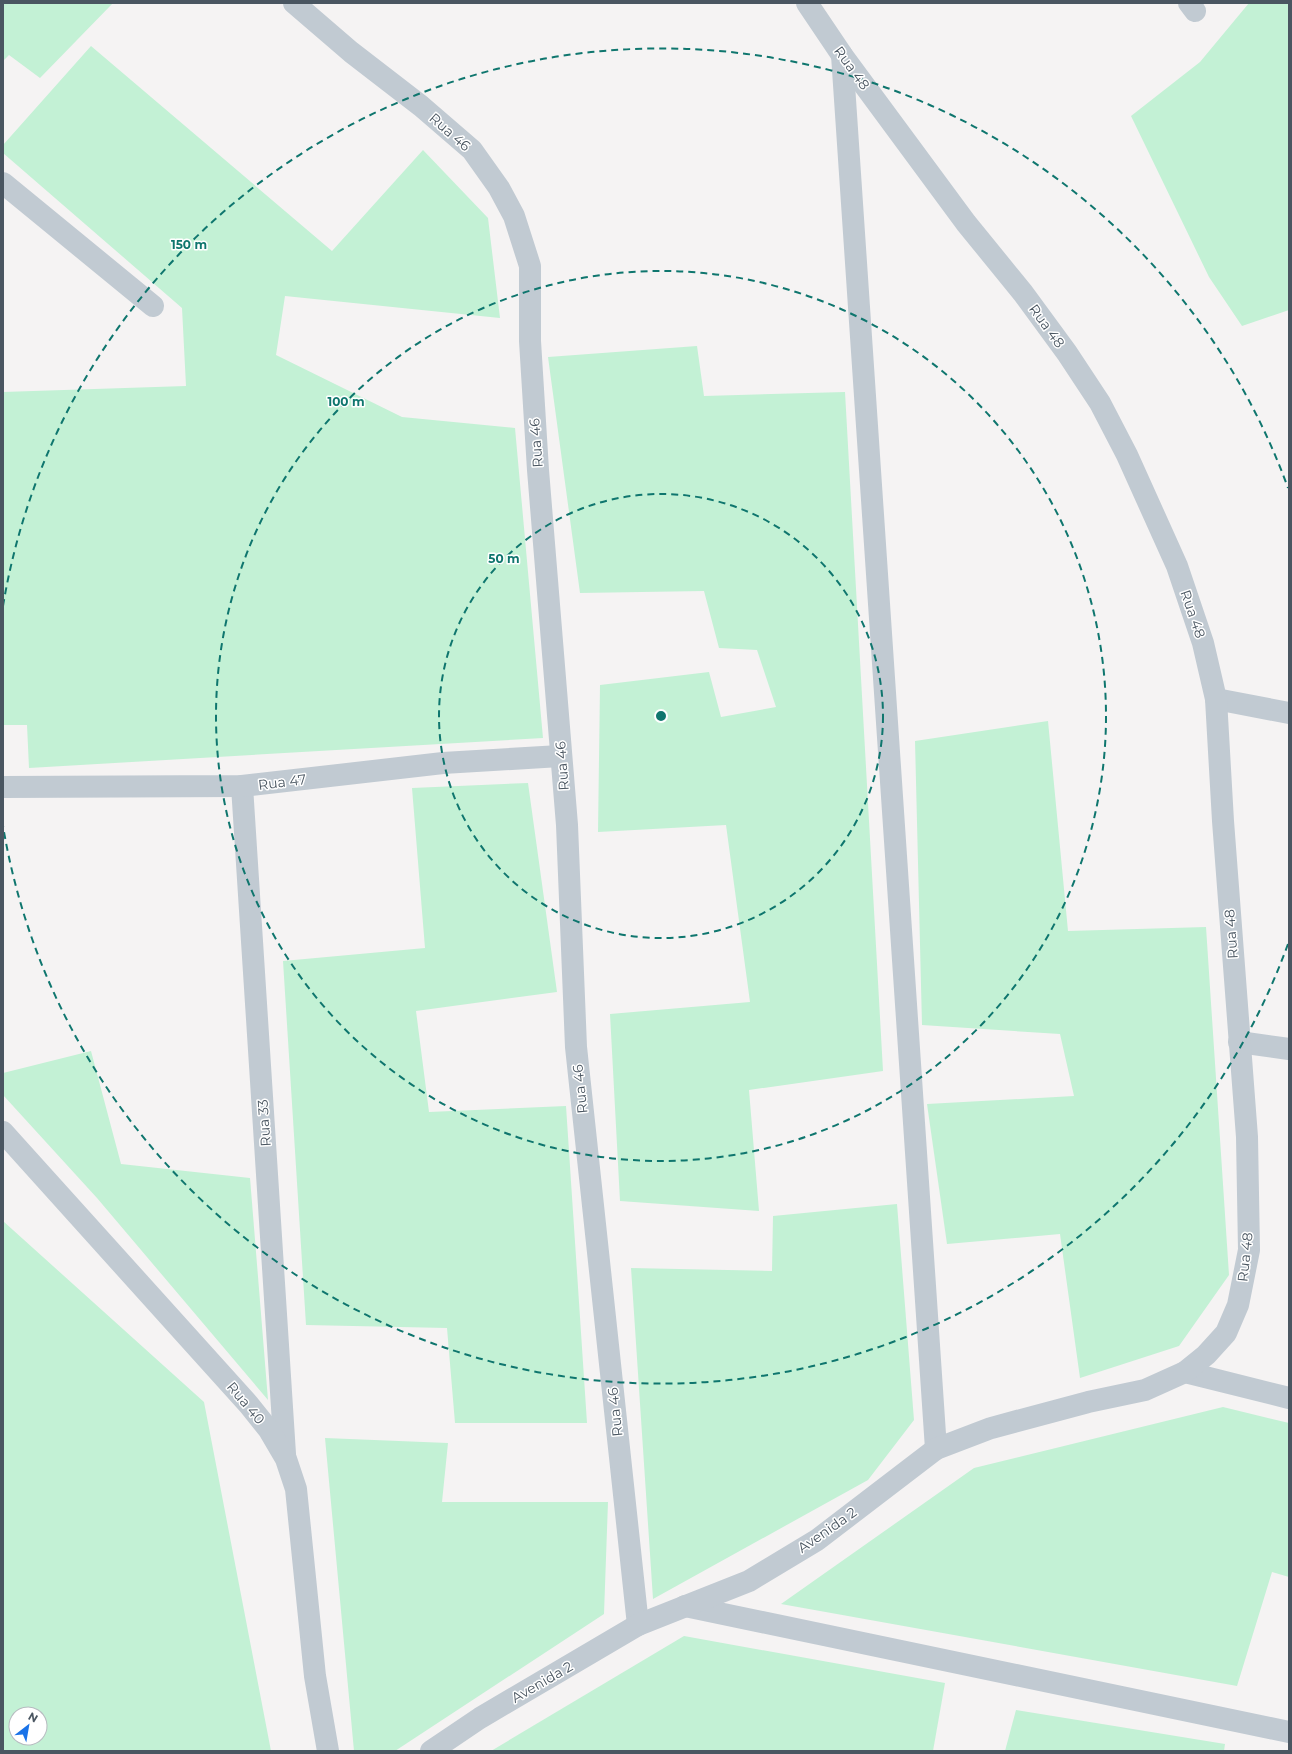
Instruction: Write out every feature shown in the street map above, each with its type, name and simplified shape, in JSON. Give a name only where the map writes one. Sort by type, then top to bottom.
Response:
[{"type":"street","name":"Rua 46","points":[[294,3],[351,52],[421,106],[472,150],[499,188],[514,216],[530,266],[530,341],[537,455],[560,756],[567,825],[576,1047],[638,1625]]},
{"type":"street","name":"Rua 48","points":[[807,3],[842,55],[966,223],[1023,293],[1067,353],[1100,403],[1127,455],[1177,566],[1203,643],[1216,700],[1223,822],[1247,1137],[1249,1250],[1238,1305],[1226,1333]]},
{"type":"street","points":[[842,55],[936,1449]]},
{"type":"street","points":[[3,183],[153,306]]},
{"type":"street","points":[[1216,700],[1289,713]]},
{"type":"street","name":"Rua 47","points":[[3,787],[242,786],[443,763],[560,756]]},
{"type":"street","name":"Rua 33","points":[[242,786],[286,1459]]},
{"type":"street","points":[[1239,1042],[1289,1049]]},
{"type":"street","name":"Rua 40","points":[[3,1132],[249,1405],[269,1430],[286,1459],[296,1488],[314,1669],[328,1751]]},
{"type":"street","name":"Avenida 2","points":[[431,1751],[480,1718],[638,1625],[749,1581],[810,1544],[936,1449],[991,1428],[1088,1402],[1145,1390],[1185,1372],[1206,1355],[1226,1333]]},
{"type":"street","points":[[1185,1372],[1289,1398]]},
{"type":"street","points":[[685,1606],[1289,1732]]},
{"type":"green space","points":[[3,3],[113,3],[40,78],[9,55],[3,61]]},
{"type":"green space","points":[[1249,3],[1289,3],[1289,310],[1242,326],[1209,277],[1131,116],[1200,62]]},
{"type":"green space","points":[[91,46],[332,251],[423,150],[488,218],[500,318],[285,296],[276,355],[402,417],[515,428],[543,738],[29,768],[27,725],[3,725],[3,392],[186,386],[182,308],[3,153],[3,145]]},
{"type":"green space","points":[[697,346],[704,396],[845,392],[883,1071],[749,1090],[759,1211],[620,1201],[610,1014],[750,1002],[726,825],[598,832],[600,685],[709,672],[721,717],[776,707],[757,650],[719,648],[704,591],[580,593],[548,357]]},
{"type":"green space","points":[[1048,721],[1068,931],[1206,927],[1229,1275],[1179,1346],[1080,1378],[1060,1234],[947,1244],[927,1104],[1074,1096],[1060,1034],[922,1025],[915,741]]},
{"type":"green space","points":[[528,783],[557,992],[416,1011],[429,1112],[566,1106],[587,1423],[455,1423],[447,1328],[306,1325],[283,961],[425,948],[412,788]]},
{"type":"green space","points":[[91,1051],[121,1164],[250,1178],[268,1400],[97,1198],[3,1095],[3,1073]]},
{"type":"green space","points":[[897,1204],[914,1420],[868,1480],[653,1599],[631,1268],[772,1271],[773,1216]]},
{"type":"green space","points":[[3,1221],[204,1402],[271,1751],[3,1751]]},
{"type":"green space","points":[[1223,1407],[1289,1423],[1289,1577],[1272,1572],[1237,1686],[781,1604],[974,1468]]},
{"type":"green space","points":[[325,1438],[448,1443],[442,1502],[608,1502],[604,1614],[395,1751],[354,1751]]},
{"type":"green space","points":[[684,1636],[945,1683],[933,1751],[491,1751]]},
{"type":"green space","points":[[1016,1710],[1225,1744],[1224,1751],[1005,1751]]}]
